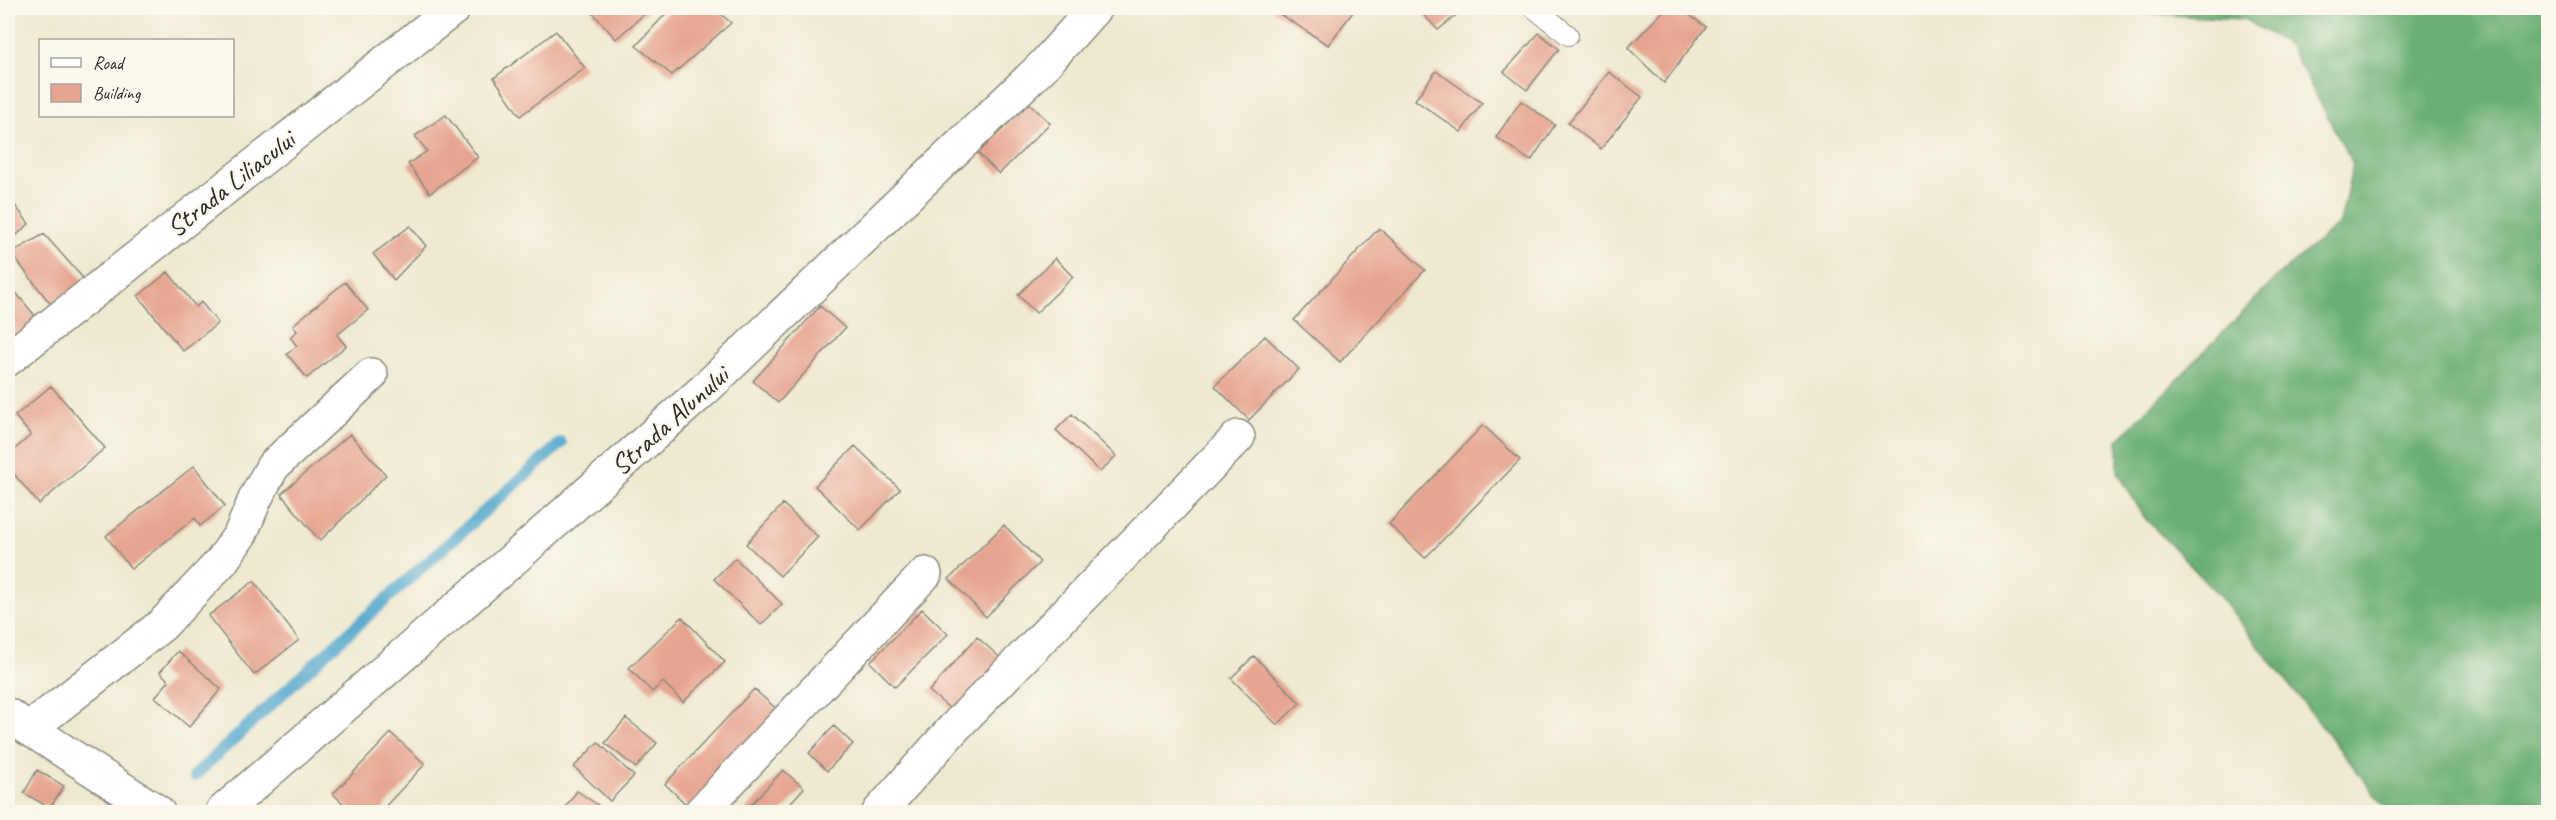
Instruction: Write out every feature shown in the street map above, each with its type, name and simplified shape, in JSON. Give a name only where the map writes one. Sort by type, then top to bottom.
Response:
[{"type":"street","name":"Strada Liliacului","points":[[8,359],[454,8]]},
{"type":"street","name":"Strada Alunului","points":[[222,813],[705,389],[1042,67],[1095,8]]},
{"type":"street","points":[[158,813],[18,722],[162,625],[222,561],[242,533],[264,479],[273,466],[371,375]]},
{"type":"street","points":[[879,813],[952,730],[1238,437]]},
{"type":"street","points":[[701,813],[925,574]]},
{"type":"lane","points":[[1534,8],[1568,35]]},
{"type":"green space","points":[[2128,8],[2548,8],[2548,812],[2389,812],[2218,594],[2144,517],[2118,472],[2118,440],[2282,272],[2340,223],[2353,164],[2289,45],[2244,19],[2148,14]]},
{"type":"building","points":[[597,8],[651,8],[616,39],[592,12]]},
{"type":"building","points":[[671,8],[714,8],[731,23],[672,75],[636,46]]},
{"type":"building","points":[[1270,8],[1356,8],[1328,45]]},
{"type":"building","points":[[1417,8],[1465,8],[1438,30]]},
{"type":"building","points":[[1666,8],[1679,8],[1706,27],[1664,83],[1628,48]]},
{"type":"building","points":[[556,31],[585,68],[520,116],[494,78]]},
{"type":"building","points":[[1539,33],[1559,49],[1527,90],[1504,72]]},
{"type":"building","points":[[1436,71],[1482,103],[1461,132],[1415,100]]},
{"type":"building","points":[[1609,72],[1642,97],[1601,149],[1568,123]]},
{"type":"building","points":[[1521,101],[1555,125],[1531,161],[1496,137]]},
{"type":"building","points":[[1029,103],[1050,123],[999,174],[978,153]]},
{"type":"building","points":[[446,115],[478,157],[430,193],[408,164],[427,151],[415,136]]},
{"type":"building","points":[[8,196],[29,224],[8,243]]},
{"type":"building","points":[[410,226],[426,246],[394,280],[373,254]]},
{"type":"building","points":[[1379,228],[1425,270],[1340,362],[1294,320]]},
{"type":"building","points":[[44,234],[89,285],[56,311],[11,253]]},
{"type":"building","points":[[1055,258],[1073,277],[1036,313],[1018,295]]},
{"type":"building","points":[[168,272],[196,307],[201,302],[218,323],[183,351],[138,296]]},
{"type":"building","points":[[345,282],[368,310],[337,335],[346,346],[307,378],[287,354],[297,346],[290,337],[297,331],[293,325]]},
{"type":"building","points":[[8,283],[40,322],[8,349]]},
{"type":"building","points":[[820,306],[845,328],[778,403],[753,381]]},
{"type":"building","points":[[1265,336],[1299,369],[1249,420],[1215,386]]},
{"type":"building","points":[[51,386],[105,448],[39,504],[8,467],[8,455],[31,435],[15,416]]},
{"type":"building","points":[[1072,414],[1116,456],[1100,472],[1056,430]]},
{"type":"building","points":[[1483,425],[1520,460],[1425,558],[1389,524]]},
{"type":"building","points":[[350,434],[386,475],[320,541],[281,494]]},
{"type":"building","points":[[855,446],[900,489],[860,530],[815,486]]},
{"type":"building","points":[[194,466],[225,506],[200,526],[195,518],[131,569],[106,536]]},
{"type":"building","points":[[783,504],[818,537],[780,576],[746,544]]},
{"type":"building","points":[[1004,525],[1040,562],[986,617],[949,579]]},
{"type":"building","points":[[735,558],[782,604],[761,625],[714,579]]},
{"type":"building","points":[[254,581],[299,640],[254,675],[208,616]]},
{"type":"building","points":[[922,609],[948,634],[895,687],[870,662]]},
{"type":"building","points":[[682,617],[725,662],[683,702],[663,682],[652,692],[629,668]]},
{"type":"building","points":[[977,637],[1004,661],[956,714],[929,691]]},
{"type":"building","points":[[178,651],[221,689],[189,727],[155,697],[169,681],[160,672]]},
{"type":"building","points":[[1254,656],[1300,703],[1277,725],[1231,678]]},
{"type":"building","points":[[754,689],[779,711],[689,807],[665,784]]},
{"type":"building","points":[[626,718],[657,743],[636,768],[605,743]]},
{"type":"building","points":[[834,726],[853,744],[827,771],[809,753]]},
{"type":"building","points":[[391,733],[425,764],[380,812],[353,812],[333,794]]},
{"type":"building","points":[[598,742],[634,776],[610,801],[574,767]]},
{"type":"building","points":[[37,770],[64,786],[50,808],[24,793]]},
{"type":"building","points":[[783,770],[804,788],[782,812],[744,812]]},
{"type":"building","points":[[577,791],[608,812],[562,812]]},
{"type":"waterway","points":[[194,776],[324,655],[561,443]]}]
